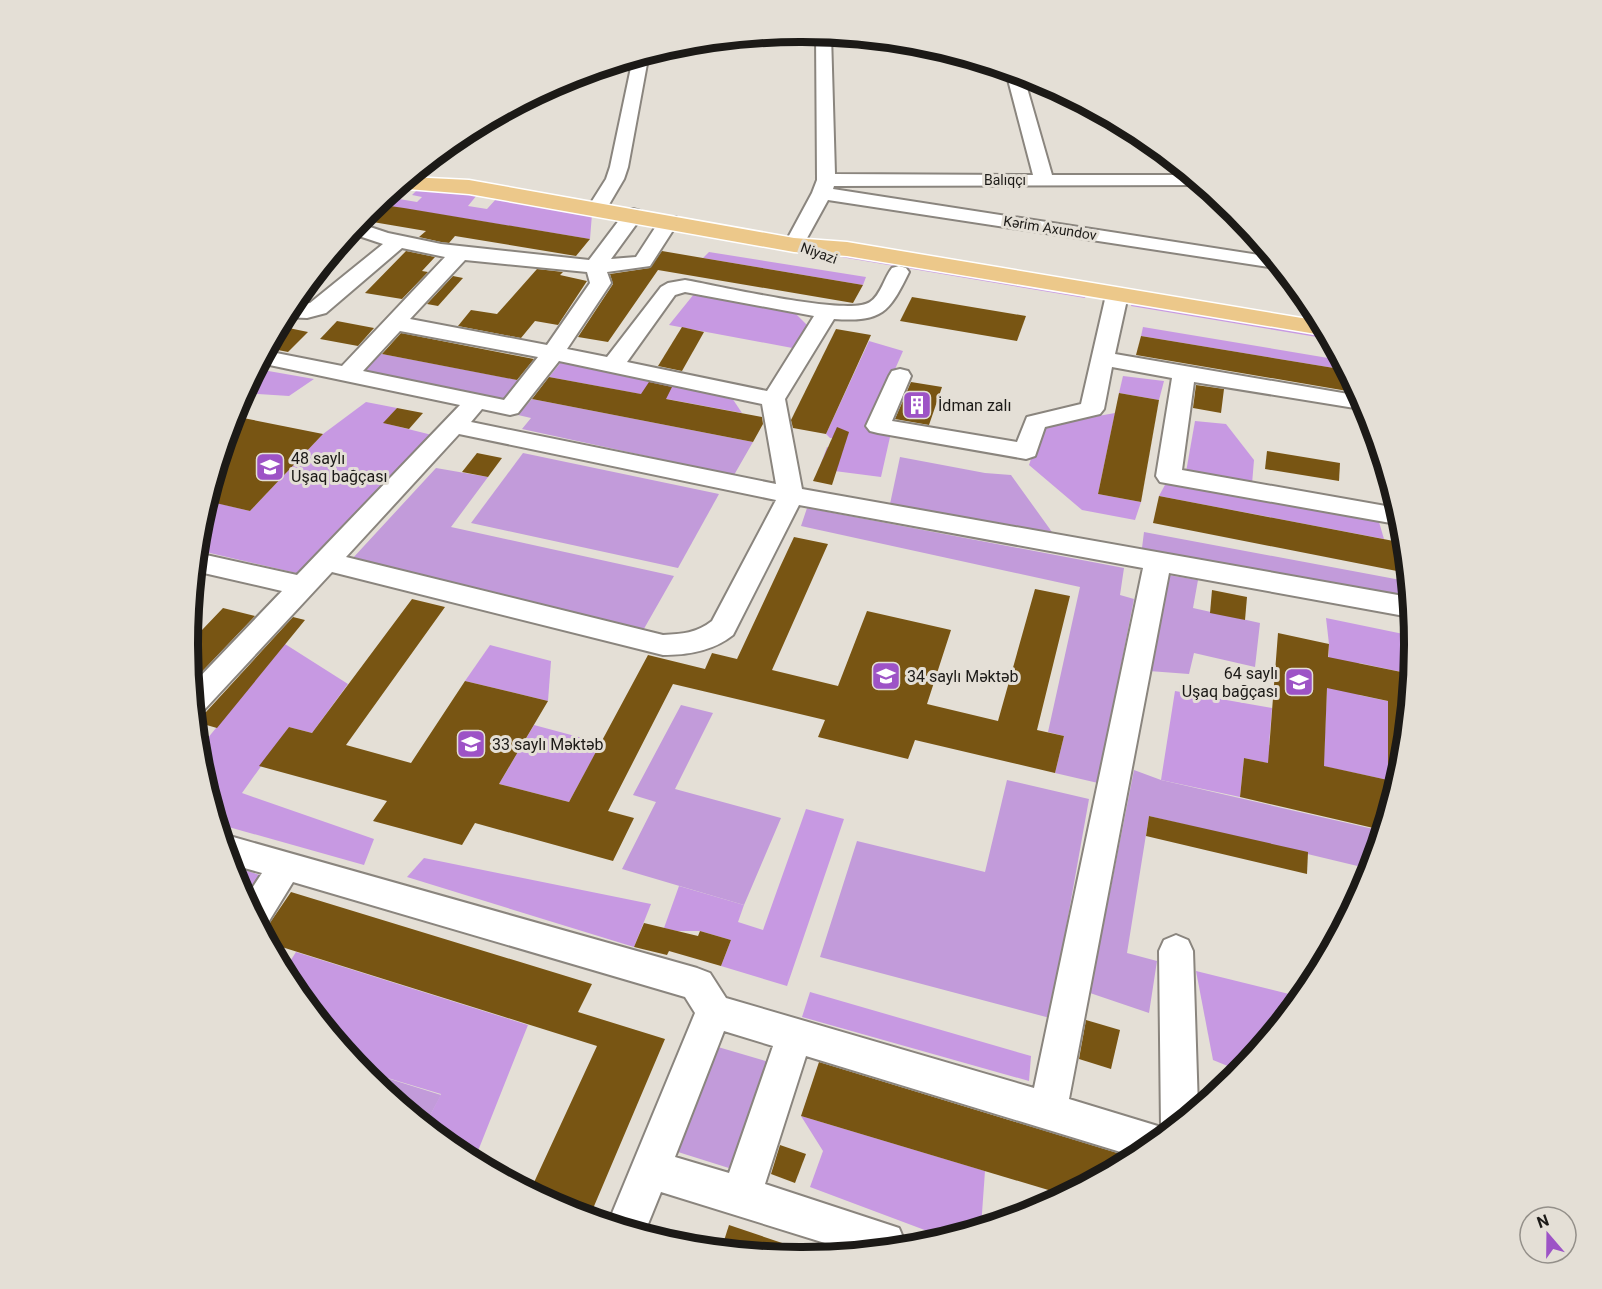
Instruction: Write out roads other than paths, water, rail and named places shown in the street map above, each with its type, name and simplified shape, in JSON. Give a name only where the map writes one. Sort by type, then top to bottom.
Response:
[{"type":"main road","points":[[416,182],[447,184],[597,208],[794,245]]},
{"type":"main road","name":"Niyazi","points":[[794,245],[837,261],[898,272],[1313,328]]},
{"type":"main road","name":"Niyazi","points":[[794,245],[847,249],[1322,342]]},
{"type":"street","points":[[794,245],[824,187],[823,43]]},
{"type":"street","points":[[597,208],[619,168],[640,64]]},
{"type":"street","points":[[1017,82],[1044,180]]},
{"type":"street","name":"Balıqçı","points":[[824,187],[1044,180],[1186,182]]},
{"type":"street","name":"Kərim Axundov","points":[[824,187],[1266,262]]},
{"type":"street","points":[[595,267],[633,215]]},
{"type":"street","points":[[361,233],[461,252],[595,267],[643,262],[669,221]]},
{"type":"street","points":[[299,312],[307,312],[318,308],[398,241]]},
{"type":"street","points":[[346,375],[461,252]]},
{"type":"street","points":[[490,433],[553,353],[601,283],[595,267]]},
{"type":"street","points":[[612,366],[668,291],[675,287],[685,286],[827,312],[854,313],[871,310],[883,303],[898,272]]},
{"type":"street","points":[[900,376],[878,426],[1026,451],[1035,422],[1092,409],[1116,301]]},
{"type":"street","points":[[327,562],[663,645],[691,645],[715,635],[723,628],[791,495],[773,399],[827,312]]},
{"type":"street","points":[[394,323],[553,353],[773,399]]},
{"type":"street","points":[[271,359],[510,408]]},
{"type":"street","points":[[1103,359],[1352,402]]},
{"type":"street","points":[[1184,373],[1169,476],[1389,515]]},
{"type":"street","points":[[201,695],[456,426],[477,401]]},
{"type":"street","points":[[456,426],[791,495],[1402,606]]},
{"type":"street","points":[[1048,1111],[1158,562]]},
{"type":"street","points":[[204,564],[304,586]]},
{"type":"street","points":[[235,852],[697,984],[714,1011],[1048,1111],[1148,1136]]},
{"type":"street","points":[[259,907],[285,866]]},
{"type":"street","points":[[1160,1128],[1176,951]]},
{"type":"street","points":[[629,1221],[714,1011]]},
{"type":"street","points":[[741,1196],[795,1035]]},
{"type":"street","points":[[650,1169],[883,1241]]},
{"type":"place","name":"İdman zalı","points":[[917,405]]},
{"type":"place","name":"48 saylı Uşaq bağçası","points":[[270,467]]},
{"type":"place","name":"34 saylı Məktəb","points":[[886,676]]},
{"type":"place","name":"64 saylı Uşaq bağçası","points":[[1299,682]]},
{"type":"place","name":"33 saylı Məktəb","points":[[471,744]]}]
